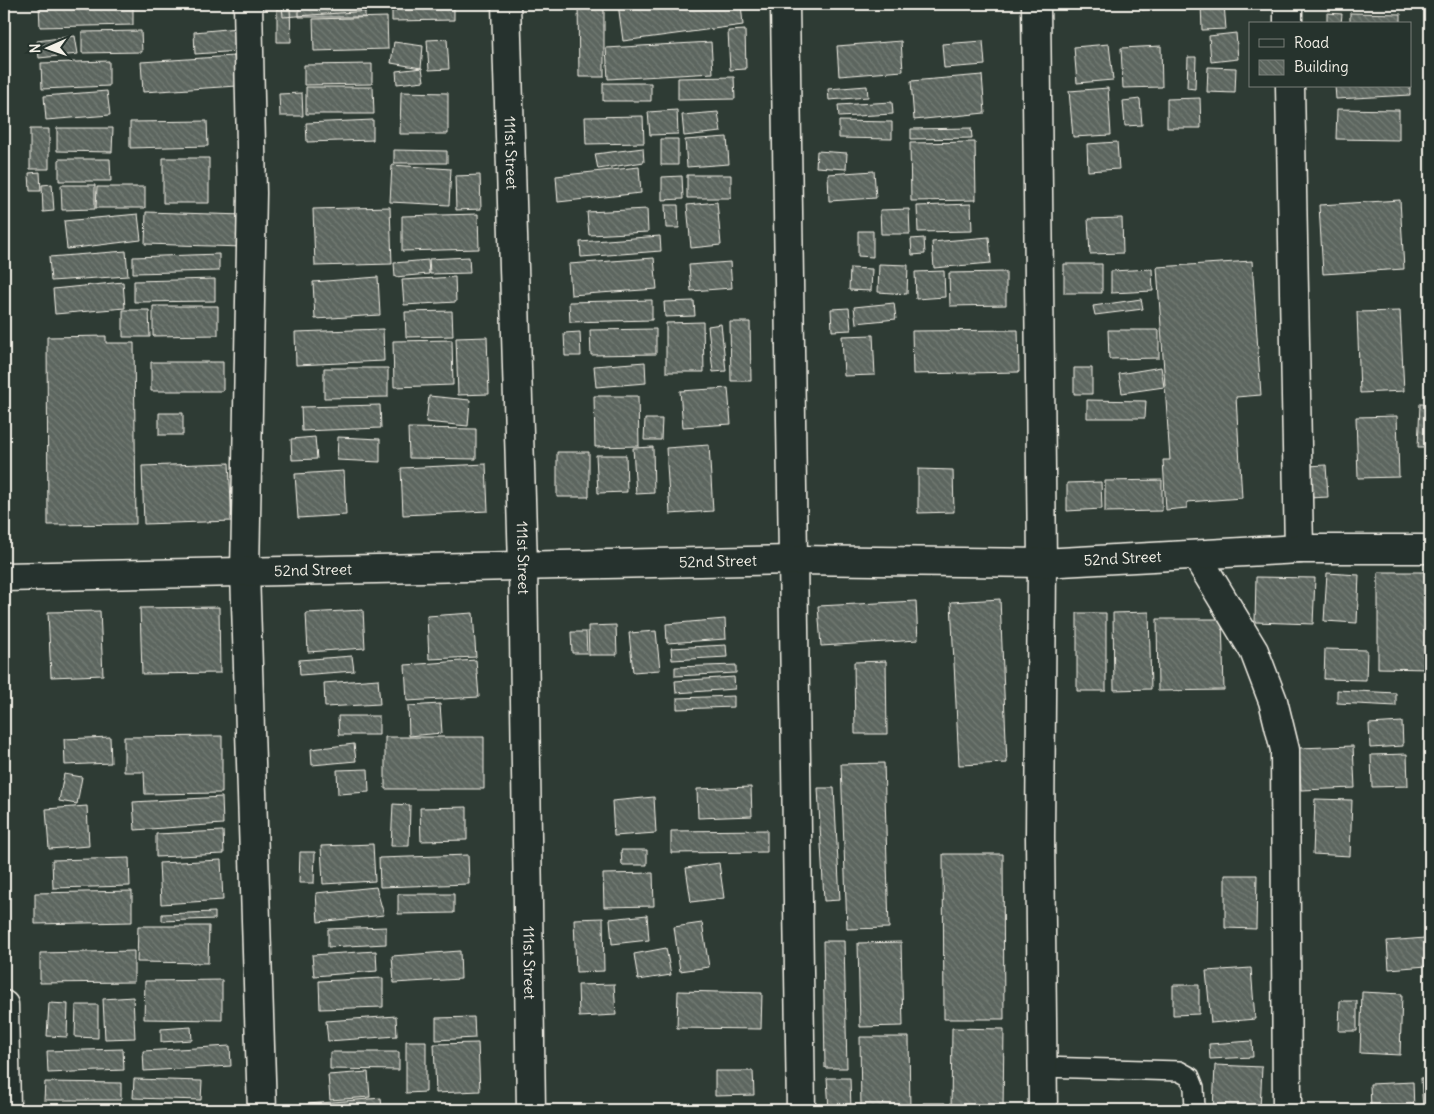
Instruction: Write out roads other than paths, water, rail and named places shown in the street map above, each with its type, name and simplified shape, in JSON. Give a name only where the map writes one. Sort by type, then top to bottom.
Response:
[{"type":"street","points":[[248,4],[252,193],[245,572],[262,1110]]},
{"type":"street","name":"111st Street","points":[[506,4],[523,565],[531,1110]]},
{"type":"street","points":[[785,4],[800,1110]]},
{"type":"street","points":[[1036,4],[1042,563],[1040,837],[1043,1110]]},
{"type":"street","points":[[1288,4],[1288,22]]},
{"type":"street","points":[[1290,88],[1299,549]]},
{"type":"street","name":"52nd Street","points":[[4,577],[792,560],[1042,563],[1299,549],[1430,549]]},
{"type":"street","points":[[1196,555],[1254,651],[1273,701],[1285,750],[1287,1110]]},
{"type":"street","points":[[4,1005],[6,1110]]},
{"type":"lane","points":[[1042,1067],[1179,1071],[1190,1077],[1194,1087],[1195,1110]]}]
